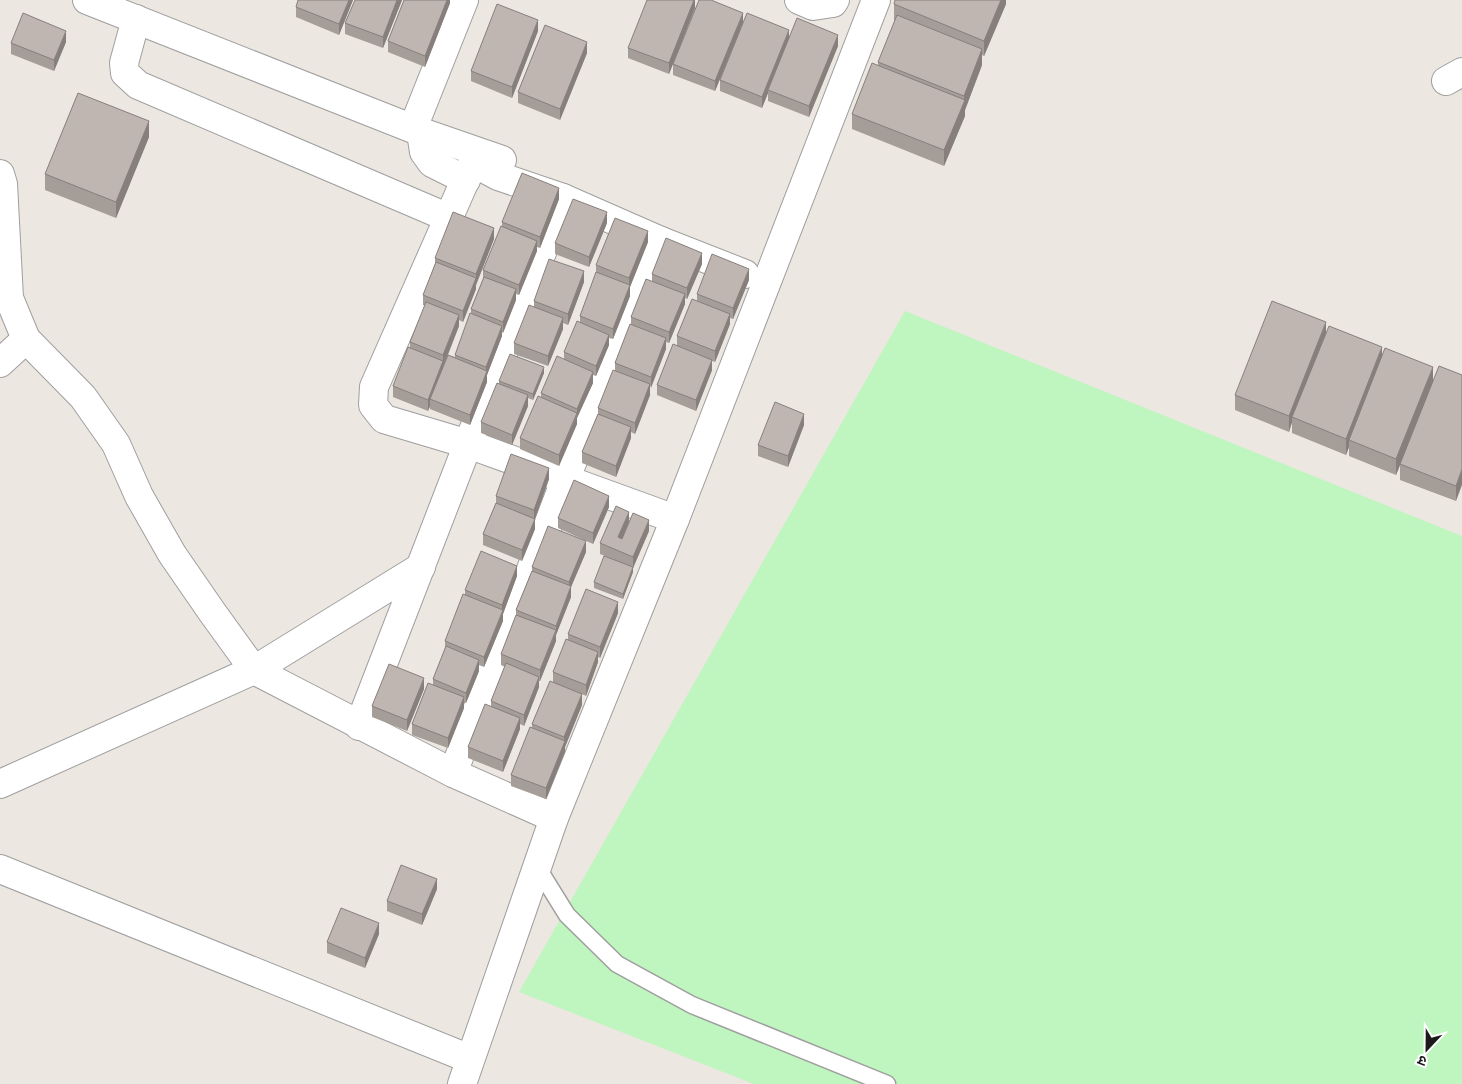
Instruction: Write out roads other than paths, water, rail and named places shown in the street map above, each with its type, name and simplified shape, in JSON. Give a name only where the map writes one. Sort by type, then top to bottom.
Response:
[{"type":"street","points":[[87,0],[417,130],[525,168]]},
{"type":"street","points":[[464,0],[417,130],[424,152],[432,162],[466,180]]},
{"type":"street","points":[[799,0],[813,6],[833,4],[835,0]]},
{"type":"street","points":[[0,869],[466,1072],[554,818],[675,518],[876,0]]},
{"type":"street","points":[[136,20],[124,63],[125,73],[138,85],[449,218]]},
{"type":"street","points":[[675,518],[468,444],[384,419],[373,405],[374,388],[471,166],[483,168],[498,176],[563,198],[661,241],[766,282]]},
{"type":"street","points":[[0,174],[3,184],[9,298],[26,339],[83,397],[116,444],[139,496],[172,554],[254,670],[453,773],[554,818]]},
{"type":"street","points":[[359,726],[563,198]]},
{"type":"street","points":[[453,773],[566,478],[661,241]]},
{"type":"street","points":[[0,363],[26,339]]},
{"type":"street","points":[[0,784],[254,670],[421,567]]},
{"type":"lane","points":[[536,866],[568,915],[617,964],[692,1005],[886,1084]]}]
